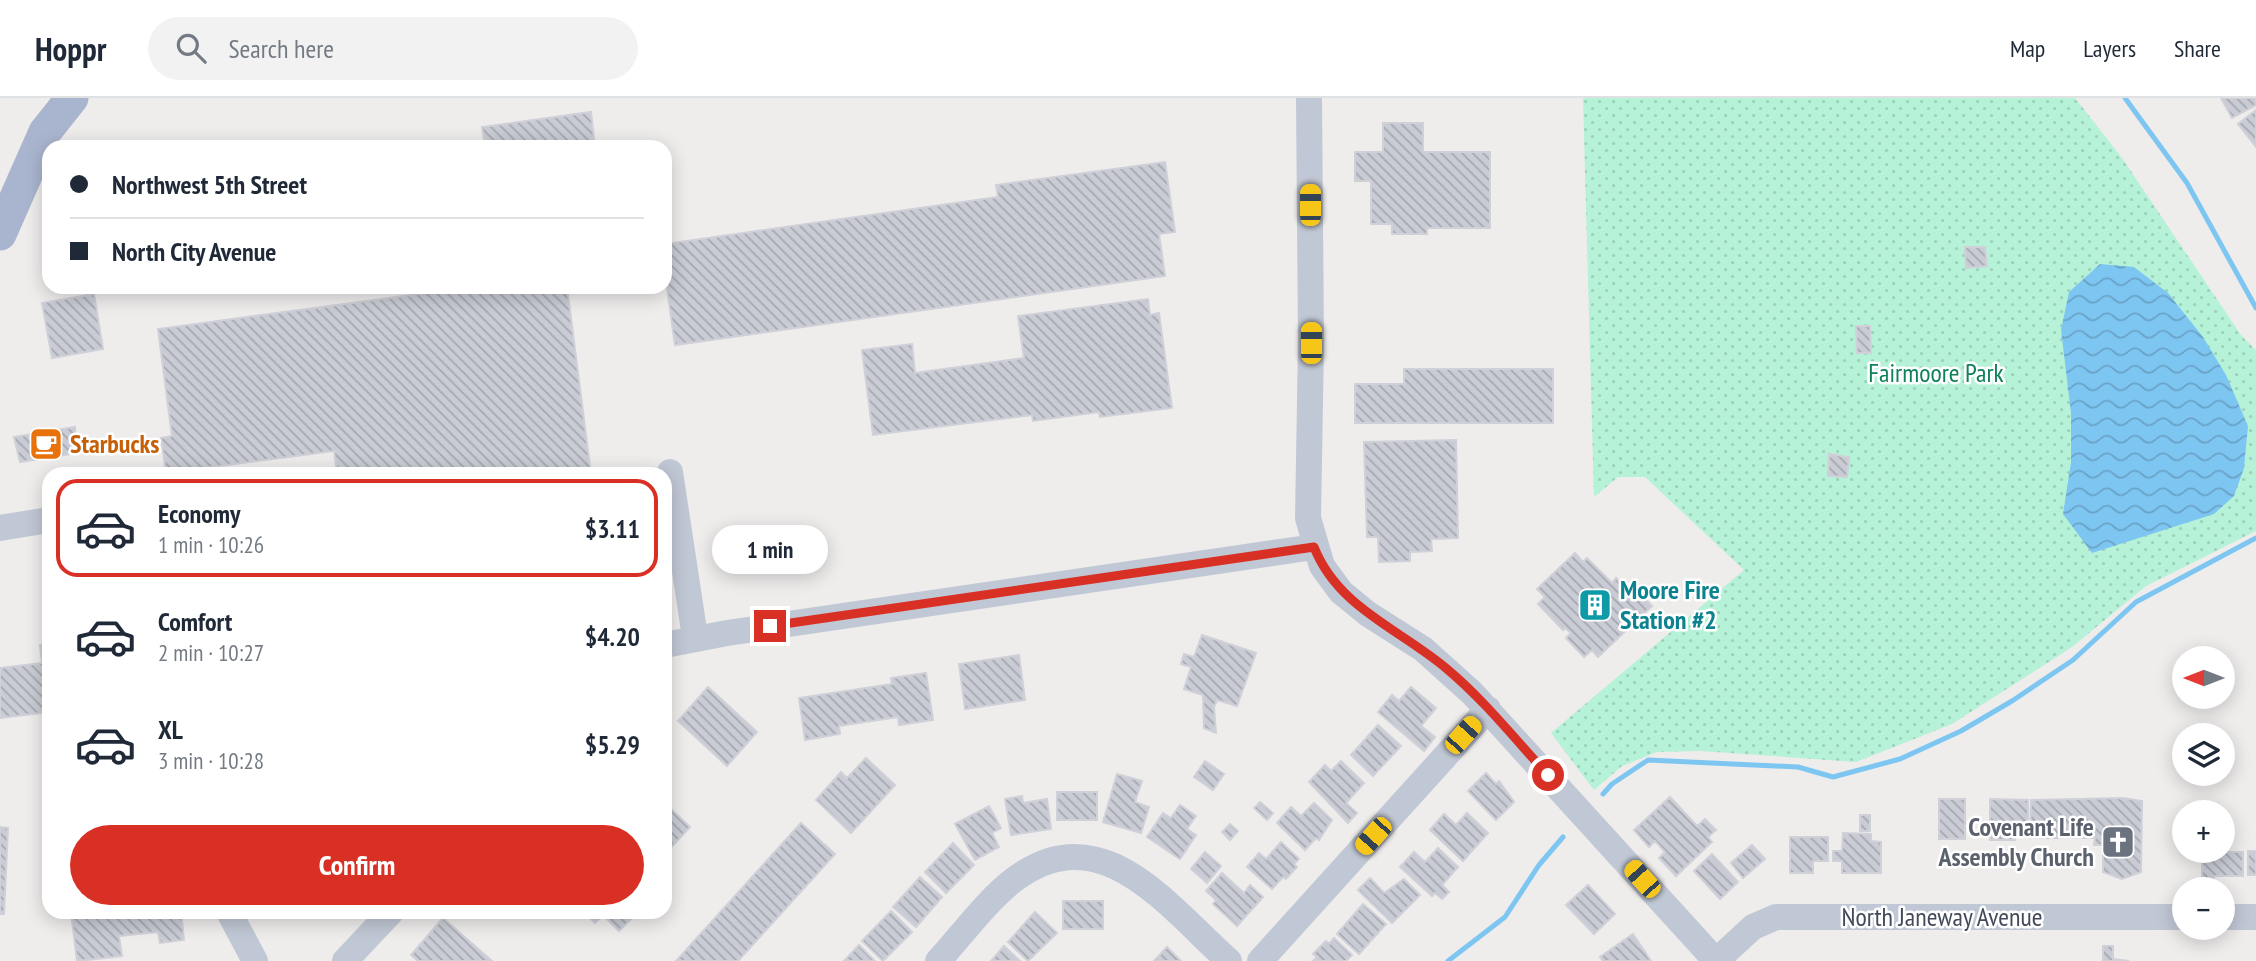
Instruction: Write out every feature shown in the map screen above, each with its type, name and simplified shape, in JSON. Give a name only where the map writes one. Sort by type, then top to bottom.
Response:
[{"type":"main road","points":[[0,234],[45,132],[72,98]]},
{"type":"street","points":[[1309,98],[1311,343],[1308,518],[1314,547],[1322,566],[1341,592],[1368,614],[1423,649],[1488,709],[1716,961]]},
{"type":"street","points":[[672,485],[695,637]]},
{"type":"street","points":[[0,528],[42,521]]},
{"type":"street","points":[[672,643],[695,637],[1314,547]]},
{"type":"street","points":[[1260,961],[1488,709]]},
{"type":"street","points":[[938,961],[1013,880],[1036,865],[1072,857],[1104,861],[1140,880],[1229,961]]},
{"type":"street","name":"North Janeway Avenue","points":[[1716,961],[1753,927],[1776,917],[2172,917]]},
{"type":"street","points":[[2235,917],[2256,917]]},
{"type":"street","points":[[233,919],[255,961]]},
{"type":"street","points":[[345,961],[384,919]]},
{"type":"green space","name":"Fairmoore Park","points":[[1583,98],[2075,98],[2122,158],[2241,335],[2256,350],[2256,531],[2146,586],[2072,647],[1952,724],[1856,762],[1701,751],[1657,752],[1622,766],[1594,790],[1551,733],[1744,570],[1645,477],[1618,477],[1594,497]]},
{"type":"water","points":[[2100,264],[2134,267],[2168,293],[2203,337],[2226,375],[2248,426],[2244,468],[2234,496],[2214,514],[2092,553],[2063,514],[2071,462],[2071,413],[2061,330],[2069,292]]},
{"type":"building","points":[[2221,98],[2256,98],[2256,105],[2232,118]]},
{"type":"building","points":[[2256,110],[2256,147],[2238,124]]},
{"type":"building","points":[[591,112],[594,140],[484,140],[482,127]]},
{"type":"building","points":[[1383,123],[1423,123],[1423,152],[1490,152],[1490,228],[1427,228],[1427,234],[1392,234],[1392,224],[1371,224],[1371,181],[1355,181],[1355,152],[1383,152]]},
{"type":"building","points":[[1165,162],[1175,232],[1159,234],[1165,276],[675,345],[668,294],[672,294],[672,243],[998,197],[996,185]]},
{"type":"building","points":[[1965,247],[1985,247],[1987,266],[1966,268]]},
{"type":"building","points":[[94,294],[103,349],[52,358],[42,303]]},
{"type":"building","points":[[419,294],[568,294],[590,467],[336,467],[334,451],[212,467],[165,467],[161,438],[172,436],[158,329]]},
{"type":"building","points":[[1148,299],[1150,315],[1159,313],[1172,408],[1100,417],[1099,412],[1033,421],[1032,415],[873,435],[862,350],[912,344],[915,373],[1024,358],[1018,316]]},
{"type":"building","points":[[1856,326],[1870,326],[1871,353],[1857,353]]},
{"type":"building","points":[[1404,369],[1553,369],[1553,423],[1355,423],[1355,384],[1404,384]]},
{"type":"building","name":"Starbucks","points":[[75,427],[77,453],[20,462],[14,437]]},
{"type":"building","points":[[1456,440],[1458,538],[1431,539],[1432,551],[1410,552],[1410,561],[1379,562],[1378,537],[1367,537],[1364,442]]},
{"type":"building","points":[[1829,454],[1849,457],[1847,477],[1828,476]]},
{"type":"building","name":"Moore Fire Station #2","points":[[1575,553],[1583,562],[1587,558],[1612,583],[1616,578],[1635,598],[1640,594],[1652,606],[1598,657],[1592,650],[1584,657],[1566,638],[1571,633],[1565,628],[1563,630],[1538,604],[1545,597],[1537,589]]},
{"type":"building","points":[[1202,635],[1256,653],[1237,706],[1217,700],[1214,707],[1216,733],[1204,728],[1203,695],[1184,689],[1191,667],[1181,664],[1184,654],[1194,657]]},
{"type":"building","points":[[1019,655],[1025,700],[965,709],[959,664]]},
{"type":"building","points":[[42,663],[42,713],[0,718],[0,668]]},
{"type":"building","points":[[926,673],[933,720],[899,725],[898,717],[839,726],[840,734],[805,740],[799,698],[892,684],[891,678]]},
{"type":"building","points":[[708,687],[757,732],[727,766],[678,721]]},
{"type":"building","points":[[1411,687],[1436,708],[1421,726],[1435,737],[1424,751],[1378,712],[1392,695],[1399,701]]},
{"type":"building","points":[[1378,725],[1401,746],[1373,776],[1351,755]]},
{"type":"building","points":[[866,758],[895,785],[851,833],[816,800],[841,772],[847,778]]},
{"type":"building","points":[[1205,761],[1224,774],[1213,790],[1194,777]]},
{"type":"building","points":[[1341,761],[1364,783],[1346,803],[1357,813],[1348,823],[1309,782],[1325,765],[1331,771]]},
{"type":"building","points":[[1486,773],[1496,784],[1499,781],[1514,802],[1496,820],[1468,791]]},
{"type":"building","points":[[1117,774],[1142,781],[1135,802],[1149,807],[1141,833],[1103,822]]},
{"type":"building","points":[[1057,792],[1097,792],[1097,820],[1057,820]]},
{"type":"building","points":[[1022,796],[1023,803],[1047,799],[1051,829],[1011,835],[1005,799]]},
{"type":"building","points":[[1670,797],[1697,826],[1705,819],[1716,830],[1708,837],[1712,842],[1676,876],[1659,858],[1665,852],[1655,841],[1649,847],[1634,830]]},
{"type":"building","name":"Covenant Life Assembly Church","points":[[2123,798],[2142,801],[2141,872],[2122,879],[2103,872],[2103,845],[2094,845],[2095,838],[2030,838],[2031,800]]},
{"type":"building","points":[[1939,799],[1965,799],[1965,839],[1939,839]]},
{"type":"building","points":[[1990,799],[2028,800],[2028,827],[2015,827],[2015,840],[1990,840]]},
{"type":"building","points":[[1260,802],[1273,813],[1267,820],[1254,808]]},
{"type":"building","points":[[1314,803],[1332,820],[1319,840],[1316,838],[1305,850],[1277,823],[1291,807],[1301,816]]},
{"type":"building","points":[[1180,805],[1196,816],[1187,829],[1196,835],[1180,859],[1147,837],[1163,813],[1171,818]]},
{"type":"building","points":[[989,806],[1001,828],[992,833],[999,847],[975,860],[955,824]]},
{"type":"building","points":[[672,810],[690,827],[672,846]]},
{"type":"building","points":[[1467,813],[1488,833],[1463,861],[1430,830],[1444,814],[1456,825]]},
{"type":"building","points":[[1860,815],[1870,815],[1870,831],[1860,831]]},
{"type":"building","points":[[801,823],[835,854],[738,961],[676,961]]},
{"type":"building","points":[[1230,824],[1238,831],[1230,840],[1222,832]]},
{"type":"building","points":[[0,827],[8,828],[4,914],[0,914]]},
{"type":"building","points":[[1843,833],[1871,834],[1871,841],[1881,842],[1881,873],[1842,873],[1842,861],[1833,861],[1833,851],[1842,851]]},
{"type":"building","points":[[1790,837],[1828,837],[1828,861],[1813,861],[1813,873],[1790,873]]},
{"type":"building","points":[[1281,842],[1299,859],[1294,864],[1297,867],[1272,889],[1247,867],[1259,853],[1266,859]]},
{"type":"building","points":[[953,843],[974,865],[946,893],[925,872]]},
{"type":"building","points":[[1752,845],[1765,859],[1743,878],[1731,863]]},
{"type":"building","points":[[1438,848],[1458,867],[1442,885],[1449,892],[1442,899],[1435,893],[1432,896],[1400,867],[1414,852],[1425,862]]},
{"type":"building","points":[[2248,851],[2256,851],[2256,875],[2248,875]]},
{"type":"building","points":[[1205,852],[1221,866],[1207,883],[1191,869]]},
{"type":"building","points":[[2235,852],[2243,852],[2243,876],[2202,877],[2202,863],[2235,863]]},
{"type":"building","points":[[1712,854],[1738,882],[1720,899],[1694,871]]},
{"type":"building","points":[[1222,873],[1244,893],[1250,885],[1263,897],[1237,926],[1213,904],[1216,900],[1206,891]]},
{"type":"building","points":[[920,877],[942,897],[916,927],[893,907]]},
{"type":"building","points":[[1370,878],[1384,893],[1404,879],[1420,895],[1392,923],[1358,890]]},
{"type":"building","points":[[1588,885],[1615,914],[1594,934],[1566,905]]},
{"type":"building","points":[[1063,901],[1103,901],[1103,929],[1063,929]]},
{"type":"building","points":[[1363,904],[1386,924],[1359,954],[1337,934]]},
{"type":"building","points":[[891,911],[912,932],[883,961],[862,941]]},
{"type":"building","points":[[1035,912],[1057,933],[1028,961],[1008,942]]},
{"type":"building","points":[[72,919],[182,919],[184,940],[160,943],[158,932],[119,936],[122,956],[77,961]]},
{"type":"building","points":[[444,919],[492,961],[418,961],[411,955]]},
{"type":"building","points":[[607,919],[631,919],[619,931]]},
{"type":"building","points":[[1633,934],[1651,961],[1603,961],[1600,957]]},
{"type":"building","points":[[1334,938],[1352,955],[1346,961],[1313,961],[1317,957],[1313,954],[1326,941],[1329,944]]},
{"type":"building","points":[[859,945],[875,961],[844,961]]},
{"type":"building","points":[[1004,946],[1020,961],[991,961]]},
{"type":"building","points":[[2103,946],[2113,946],[2113,959],[2129,961],[2103,961]]},
{"type":"building","points":[[1167,947],[1181,961],[1154,961]]},
{"type":"waterway","points":[[2125,98],[2187,183],[2256,308]]},
{"type":"waterway","points":[[1603,794],[1612,784],[1648,760],[1798,767],[1833,777],[1900,759],[1961,731],[2012,701],[2073,660],[2136,602],[2256,538]]},
{"type":"waterway","points":[[1448,961],[1505,917],[1539,865],[1563,837]]},
{"type":"place","name":"Starbucks","points":[[46,444]]},
{"type":"place","name":"Moore Fire Station #2","points":[[1595,605]]},
{"type":"place","name":"Covenant Life Assembly Church","points":[[2118,842]]},
{"type":"route","points":[[770,626],[1314,547],[1322,566],[1341,592],[1450,671],[1548,775]]}]
